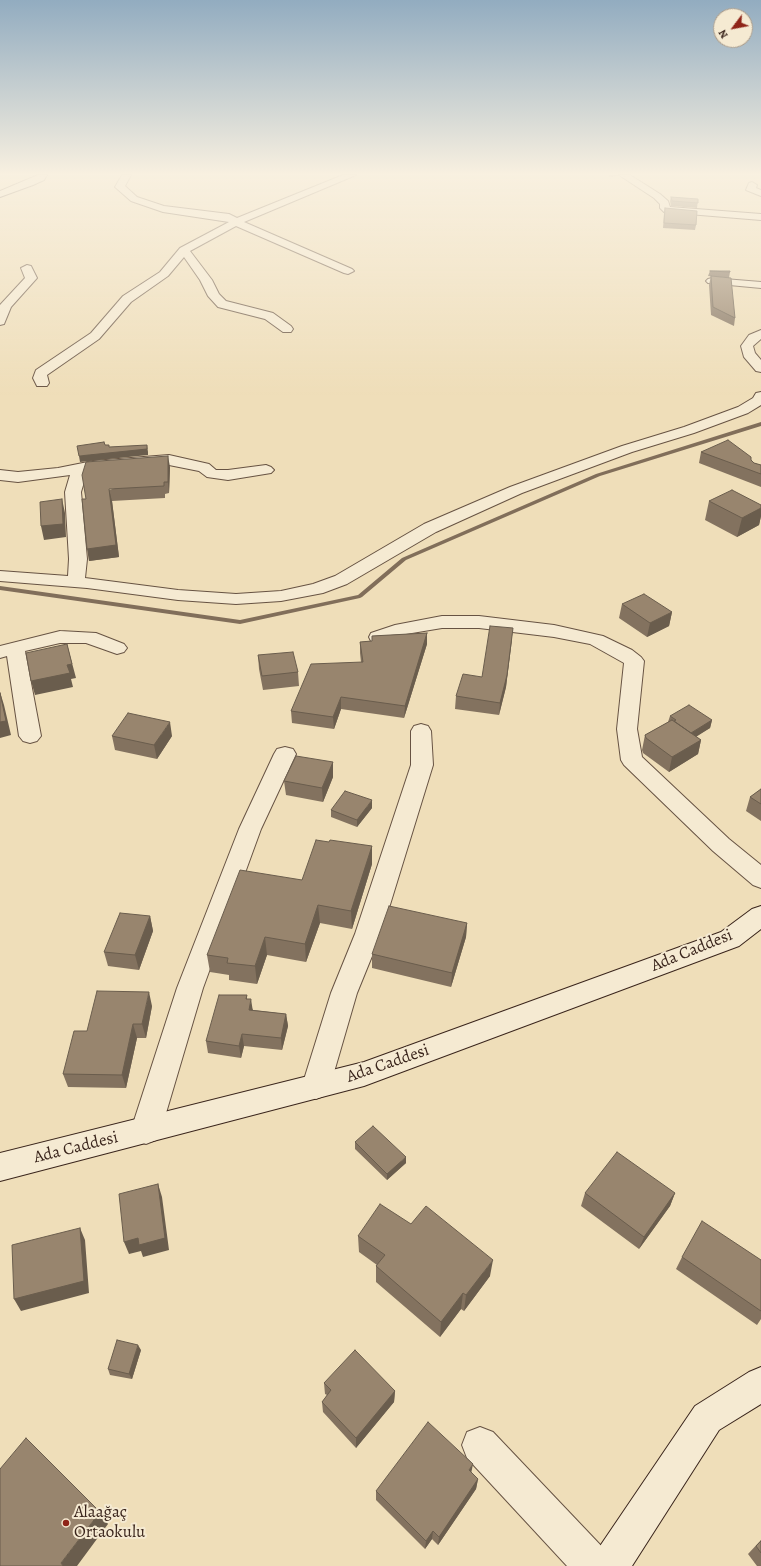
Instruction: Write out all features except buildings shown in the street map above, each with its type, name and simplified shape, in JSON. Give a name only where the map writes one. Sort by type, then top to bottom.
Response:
[{"type":"street","points":[[42,383],[40,378],[41,373],[94,336],[127,298],[164,274],[184,250],[188,248]]},
{"type":"street","points":[[294,248],[348,271]]},
{"type":"street","points":[[184,250],[206,280],[214,296],[222,304],[269,316],[287,329]]},
{"type":"street","points":[[0,321],[5,306],[31,278],[27,268]]},
{"type":"street","points":[[712,282],[761,286]]},
{"type":"street","points":[[761,334],[754,338],[747,346],[749,354],[761,368]]},
{"type":"street","points":[[0,576],[76,582],[178,595],[236,599],[281,596],[317,589],[341,580],[430,528],[516,490],[627,449],[689,430],[743,410],[759,400],[761,396]]},
{"type":"street","points":[[0,476],[18,477],[128,462],[169,460],[204,467],[212,474],[228,475],[266,470]]},
{"type":"street","points":[[76,582],[78,559],[73,492],[80,469]]},
{"type":"street","points":[[378,636],[402,629],[442,622],[479,622],[554,631],[596,640],[625,654],[634,661],[627,729],[632,760],[721,845],[761,879]]},
{"type":"street","points":[[30,736],[7,650],[60,637],[89,636],[117,648]]},
{"type":"street","points":[[316,1086],[344,993],[368,934],[422,765],[421,731]]},
{"type":"street","points":[[146,1130],[190,988],[250,829],[285,754]]},
{"type":"street","name":"Ada Caddesi","points":[[0,1167],[364,1074],[730,939],[761,916]]},
{"type":"street","points":[[610,1566],[707,1418],[761,1384]]},
{"type":"street","points":[[480,1446],[593,1566]]},
{"type":"waterway","points":[[0,588],[240,622],[360,596],[404,559],[598,475],[761,424]]},
{"type":"place","name":"Alaağaç Ortaokulu","points":[[66,1523]]}]
